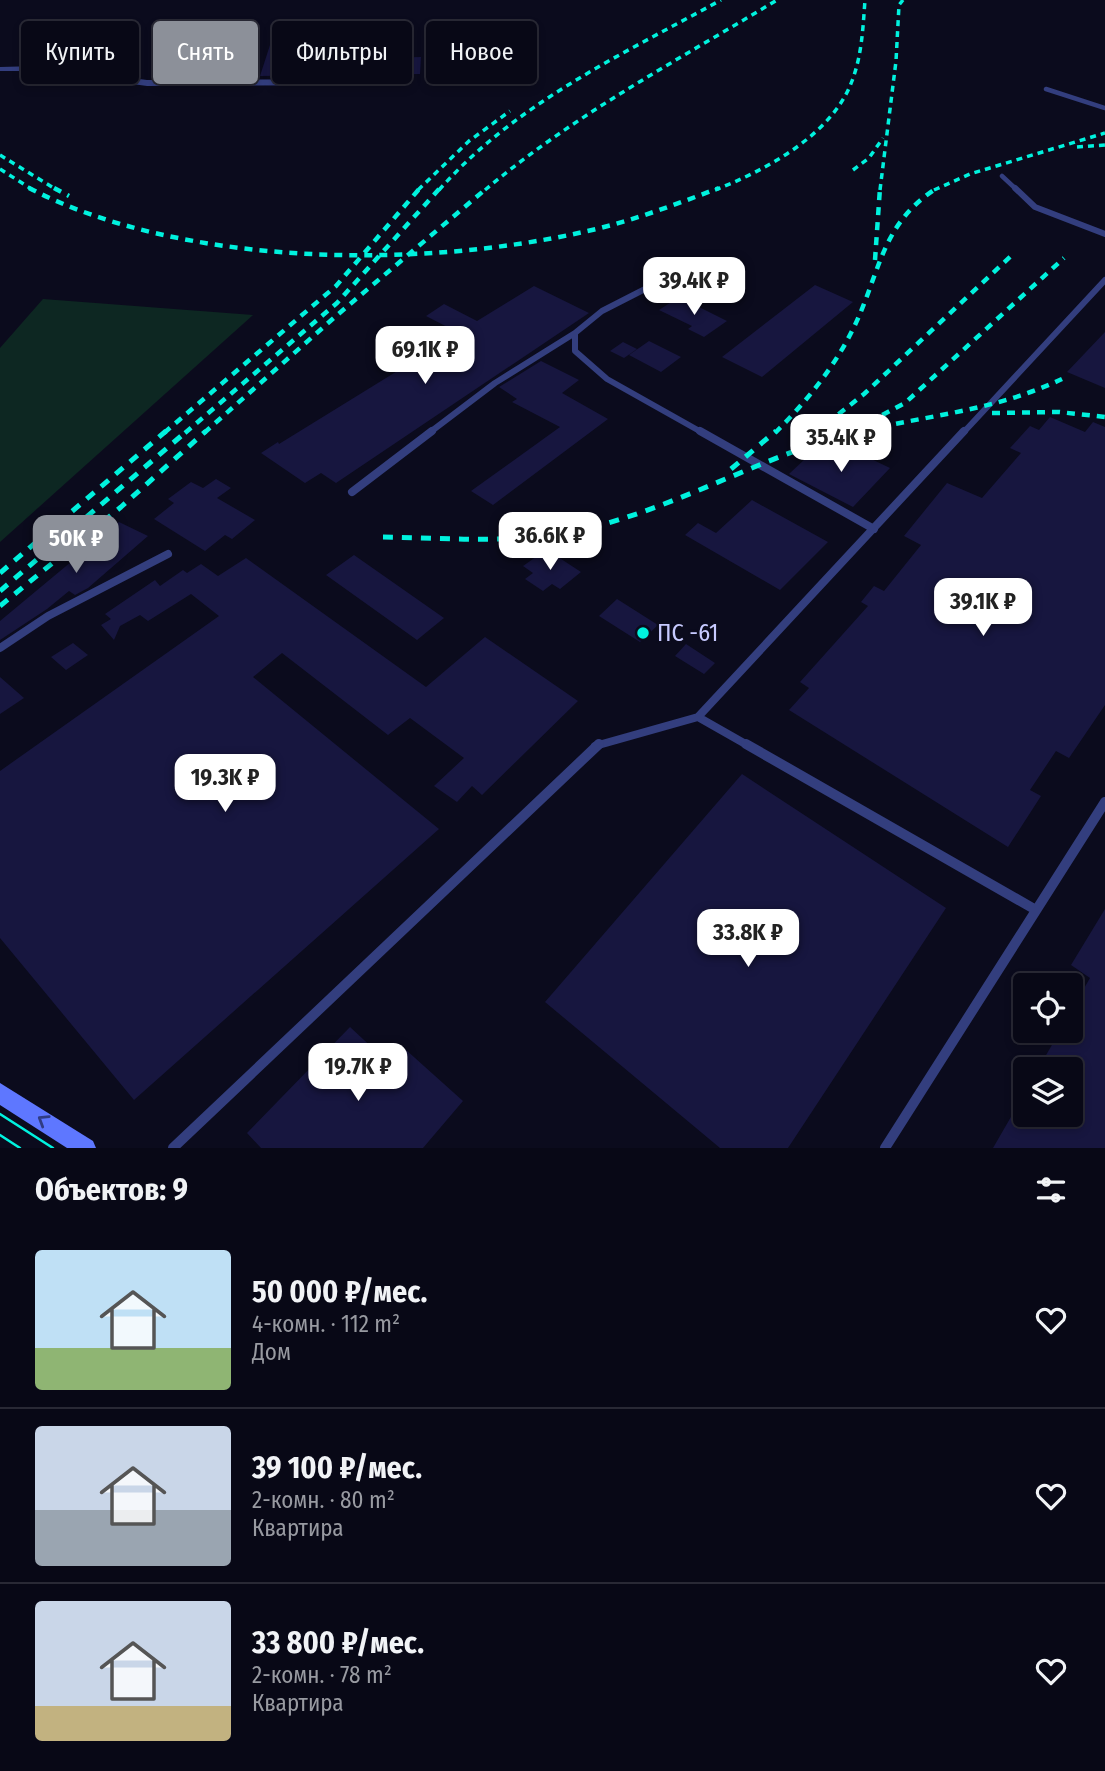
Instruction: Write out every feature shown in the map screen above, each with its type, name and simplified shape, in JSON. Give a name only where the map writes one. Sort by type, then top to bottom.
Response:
[{"type":"main road","points":[[0,1093],[86,1148]]},
{"type":"street","points":[[0,69],[40,67],[116,82],[272,83]]},
{"type":"lane","points":[[1046,89],[1105,108]]},
{"type":"lane","points":[[1003,176],[1035,207],[1105,234]]},
{"type":"lane","points":[[352,492],[495,383],[575,333],[602,311],[690,266]]},
{"type":"lane","points":[[173,1148],[596,745],[698,717],[1105,280]]},
{"type":"lane","points":[[575,333],[575,351],[607,379],[874,529]]},
{"type":"lane","points":[[0,648],[48,616],[168,554]]},
{"type":"lane","points":[[698,717],[1036,910]]},
{"type":"lane","points":[[885,1148],[1105,802]]},
{"type":"green space","points":[[43,299],[253,315],[0,542],[0,348]]},
{"type":"building","points":[[270,45],[272,76],[260,76]]},
{"type":"building","points":[[412,57],[421,57],[420,74],[412,74]]},
{"type":"building","points":[[815,285],[853,302],[762,377],[722,357]]},
{"type":"building","points":[[534,286],[589,313],[336,483],[321,473],[305,483],[261,453],[459,333],[426,316],[444,304],[477,321]]},
{"type":"building","points":[[679,297],[727,321],[704,337],[688,329],[692,326],[659,310]]},
{"type":"building","points":[[1105,332],[1105,388],[1067,372]]},
{"type":"building","points":[[649,341],[681,357],[661,372],[629,355]]},
{"type":"building","points":[[623,342],[637,349],[624,358],[610,351]]},
{"type":"building","points":[[541,361],[579,380],[562,393],[608,419],[493,505],[471,491],[560,427],[512,402],[517,399],[499,387]]},
{"type":"building","points":[[1050,417],[1085,432],[1093,422],[1105,427],[1105,705],[1069,758],[1056,751],[1030,790],[1041,796],[1008,847],[789,710],[809,688],[800,682],[868,606],[861,602],[874,586],[884,591],[921,545],[904,536],[947,483],[982,498],[1021,453],[1010,448],[1030,426],[1039,430]]},
{"type":"building","points":[[838,443],[890,468],[853,507],[789,474],[806,458],[821,457]]},
{"type":"building","points":[[216,479],[231,488],[217,498],[255,520],[232,539],[225,535],[205,551],[154,519],[174,503],[168,499],[191,482],[203,488]]},
{"type":"building","points":[[752,500],[828,542],[780,590],[685,535],[698,523],[716,533]]},
{"type":"building","points":[[119,522],[148,536],[88,588],[75,595],[69,591],[0,640],[0,621]]},
{"type":"building","points":[[540,554],[549,560],[555,555],[581,572],[560,589],[552,584],[543,591],[525,579],[533,573],[523,566]]},
{"type":"building","points":[[354,555],[444,618],[417,640],[326,575]]},
{"type":"building","points":[[246,558],[426,687],[485,637],[578,701],[482,795],[472,786],[457,802],[434,786],[464,758],[410,718],[388,735],[282,653],[253,677],[439,829],[134,1100],[0,938],[0,771],[219,616],[191,594],[148,621],[140,615],[120,626],[114,640],[101,625],[111,619],[105,614],[155,580],[160,586],[183,570],[187,573],[201,564],[218,576]]},
{"type":"building","points":[[617,599],[658,625],[640,642],[599,616]]},
{"type":"building","points":[[73,643],[88,655],[66,670],[51,657]]},
{"type":"building","points":[[686,644],[715,663],[704,674],[675,656]]},
{"type":"building","points":[[0,677],[24,698],[0,714]]},
{"type":"building","points":[[742,774],[946,908],[788,1148],[720,1148],[545,1002]]},
{"type":"building","points":[[1105,909],[1105,1148],[993,1148],[1013,1113],[1013,1127],[1083,1127],[1083,1057],[1045,1057],[1053,1043],[1083,1043],[1083,990],[1090,978],[1071,965]]},
{"type":"building","points":[[350,1027],[391,1065],[405,1049],[463,1101],[423,1148],[261,1148],[247,1133]]},
{"type":"tram line","points":[[0,1114],[53,1148]]},
{"type":"tram line","points":[[0,1135],[20,1148]]},
{"type":"railway","points":[[439,190],[501,131],[536,106],[608,61],[721,0]]},
{"type":"railway","points":[[485,190],[590,113],[777,0]]},
{"type":"railway","points":[[715,190],[775,161],[813,134],[829,118],[852,81],[862,41],[865,0]]},
{"type":"railway","points":[[880,190],[896,61],[899,5],[903,0]]},
{"type":"railway","points":[[420,188],[469,141],[510,111]]},
{"type":"railway","points":[[935,190],[970,174],[1105,133]]},
{"type":"railway","points":[[853,170],[869,158],[883,138]]},
{"type":"railway","points":[[1077,147],[1105,145]]},
{"type":"railway","points":[[0,155],[57,190]]},
{"type":"railway","points":[[0,169],[32,189]]},
{"type":"railway","points":[[54,188],[69,196]]},
{"type":"railway","points":[[363,255],[420,188]]},
{"type":"railway","points":[[380,255],[440,188]]},
{"type":"railway","points":[[410,254],[487,188]]},
{"type":"railway","points":[[410,254],[518,244],[583,232],[635,218],[719,188]]},
{"type":"railway","points":[[875,260],[880,188]]},
{"type":"railway","points":[[32,189],[90,214],[157,233],[228,246],[302,254],[363,255]]},
{"type":"railway","points":[[775,433],[797,410],[837,357],[862,309],[892,234],[918,202],[935,190]]},
{"type":"railway","points":[[204,433],[410,254]]},
{"type":"railway","points":[[380,255],[410,254]]},
{"type":"railway","points":[[815,433],[864,394],[1013,254]]},
{"type":"railway","points":[[164,433],[336,286],[363,255]]},
{"type":"railway","points":[[363,255],[380,255]]},
{"type":"railway","points":[[185,433],[337,303],[380,255]]},
{"type":"railway","points":[[869,422],[905,403],[1064,258]]},
{"type":"railway","points":[[853,433],[985,406],[1037,390],[1062,379]]},
{"type":"railway","points":[[992,413],[1059,412],[1105,417]]},
{"type":"railway","points":[[0,573],[166,431]]},
{"type":"railway","points":[[0,591],[187,431]]},
{"type":"railway","points":[[0,606],[121,507],[206,431]]},
{"type":"railway","points":[[731,469],[776,431]]},
{"type":"railway","points":[[802,440],[819,431]]},
{"type":"railway","points":[[853,433],[859,431]]},
{"type":"railway","points":[[383,537],[513,539],[589,528],[658,506],[791,453],[853,433]]},
{"type":"place","name":"ПС -61","points":[[643,633]]}]
